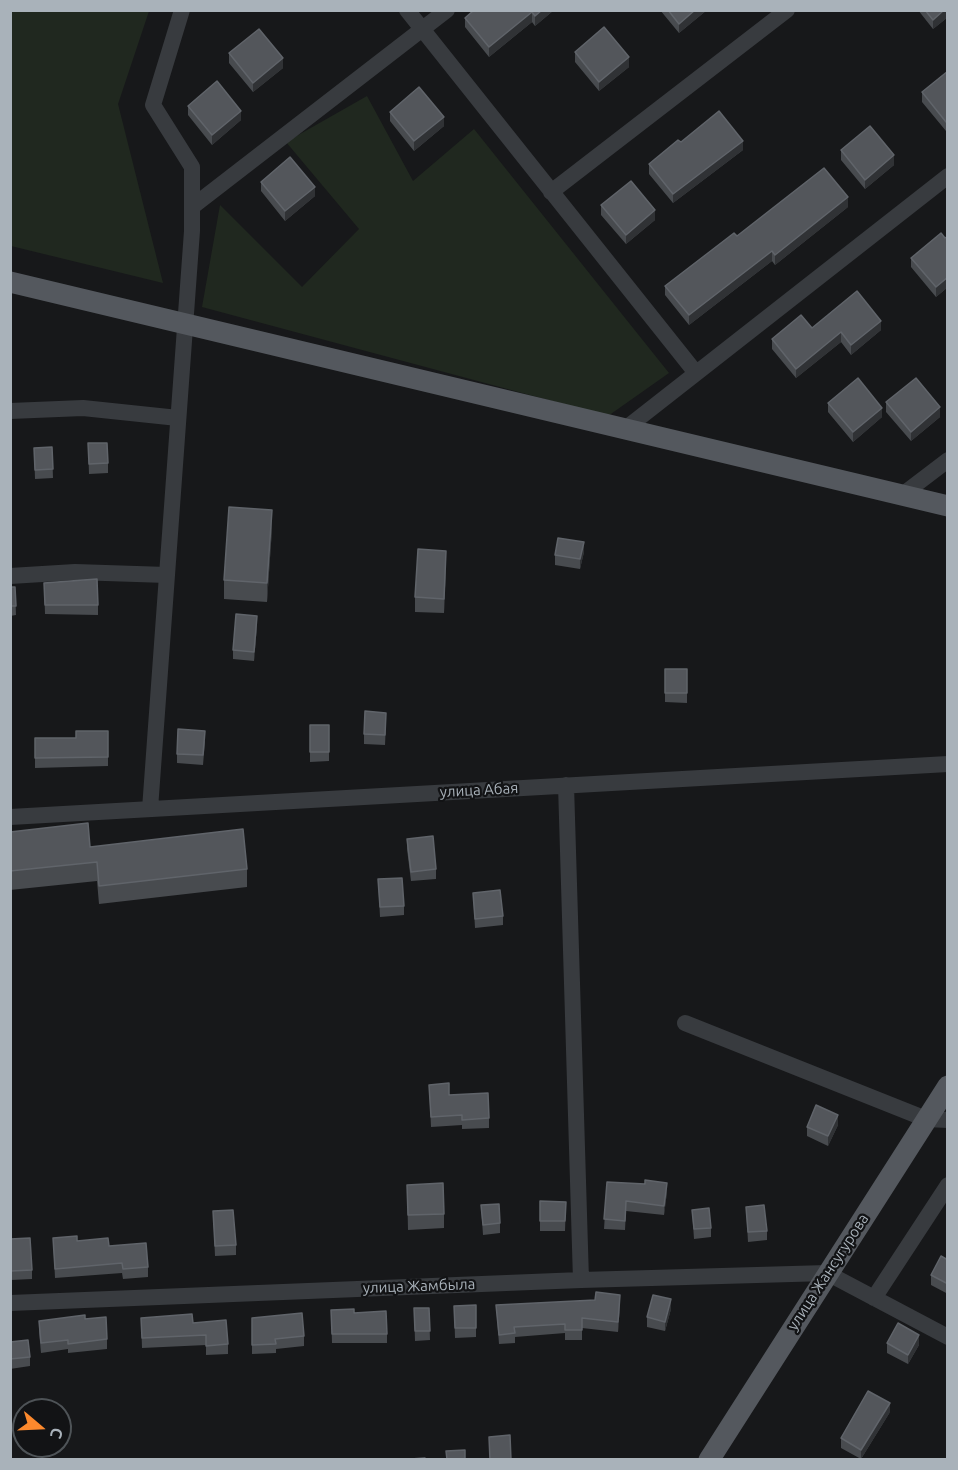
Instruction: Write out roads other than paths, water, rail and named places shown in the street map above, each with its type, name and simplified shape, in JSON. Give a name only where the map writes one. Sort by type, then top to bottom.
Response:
[{"type":"main road","points":[[10,282],[948,506]]},
{"type":"main road","name":"улица Жансугурова","points":[[709,1460],[948,1086]]},
{"type":"street","points":[[150,809],[192,207],[192,167],[153,105],[182,10]]},
{"type":"street","points":[[407,10],[696,373]]},
{"type":"street","points":[[192,207],[447,10]]},
{"type":"street","points":[[551,192],[788,10]]},
{"type":"street","points":[[625,429],[948,176]]},
{"type":"street","points":[[10,411],[83,408],[178,418]]},
{"type":"street","points":[[902,495],[948,460]]},
{"type":"street","points":[[10,576],[75,572],[167,574]]},
{"type":"street","name":"улица Абая","points":[[10,818],[948,764]]},
{"type":"street","points":[[566,785],[581,1280]]},
{"type":"street","points":[[685,1023],[926,1119],[948,1120]]},
{"type":"street","points":[[874,1298],[948,1185]]},
{"type":"street","points":[[827,1274],[948,1337]]},
{"type":"street","name":"улица Жамбыла","points":[[10,1302],[581,1280],[827,1274]]}]
